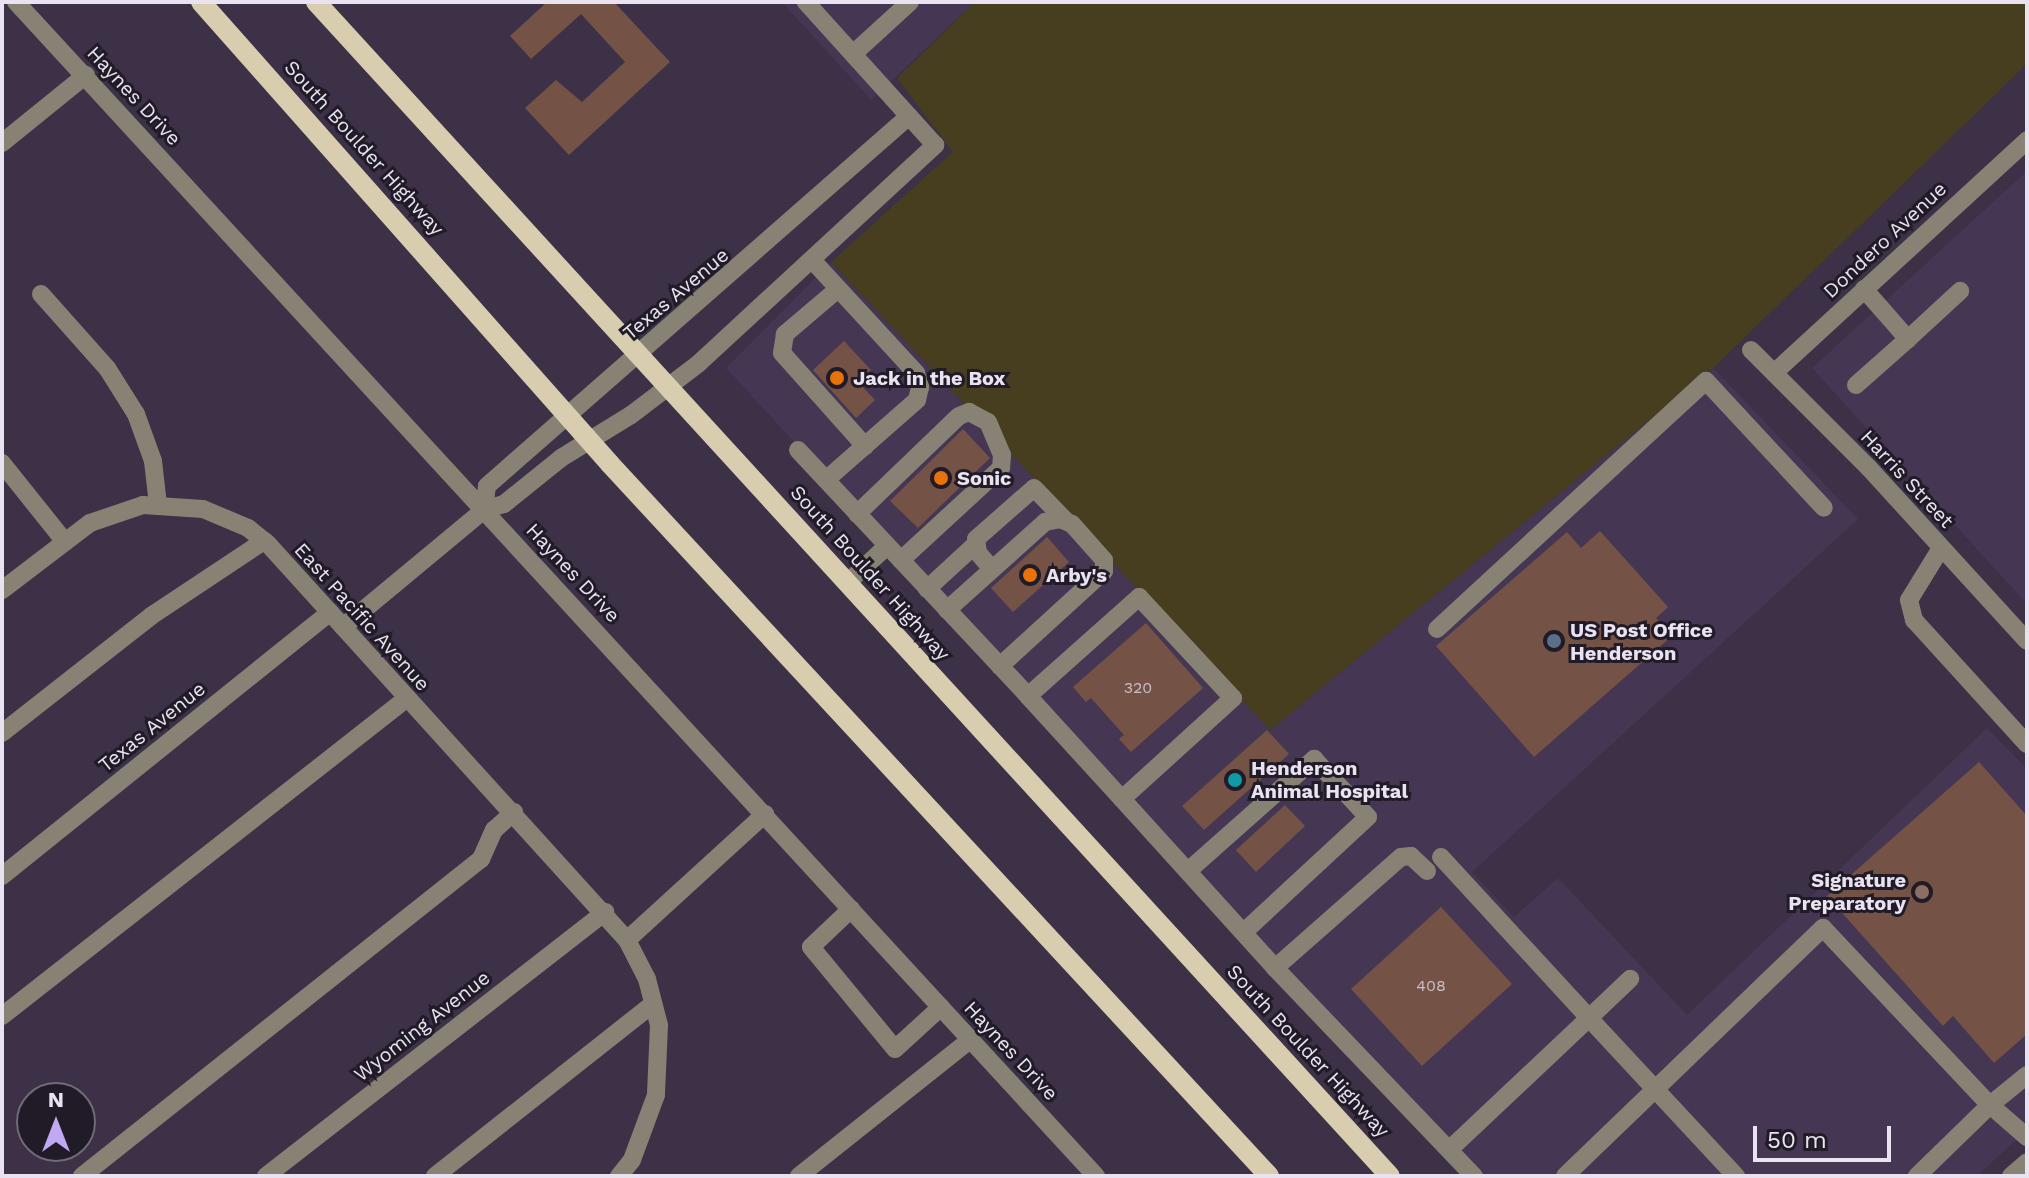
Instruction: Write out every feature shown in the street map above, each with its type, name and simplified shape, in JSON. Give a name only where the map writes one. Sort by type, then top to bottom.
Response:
[{"type":"main road","name":"South Boulder Highway","points":[[201,2],[591,440],[1269,1176]]},
{"type":"main road","name":"South Boulder Highway","points":[[316,2],[1390,1176]]},
{"type":"street","name":"Haynes Drive","points":[[16,2],[1096,1176]]},
{"type":"street","points":[[806,2],[909,116]]},
{"type":"street","points":[[853,54],[910,2]]},
{"type":"street","points":[[2,143],[86,75]]},
{"type":"street","name":"Texas Avenue","points":[[343,627],[484,510],[504,504],[666,386],[813,261],[935,145],[909,116],[572,416],[487,486],[484,510]]},
{"type":"street","name":"Dondero Avenue","points":[[1774,373],[2027,140]]},
{"type":"street","points":[[813,261],[919,380],[917,400],[826,480]]},
{"type":"street","points":[[838,289],[785,334],[782,353],[865,446]]},
{"type":"street","points":[[1864,289],[1908,339]]},
{"type":"street","points":[[1856,385],[1960,291]]},
{"type":"street","points":[[41,294],[107,368],[136,414],[153,461],[158,505]]},
{"type":"street","name":"Harris Street","points":[[1751,350],[2027,641]]},
{"type":"street","points":[[1437,629],[1706,381],[1824,508]]},
{"type":"street","points":[[857,514],[959,416],[969,412],[988,422],[1002,455],[1001,468],[901,560]]},
{"type":"street","points":[[798,450],[1028,696],[1275,968],[1474,1176]]},
{"type":"street","points":[[2,463],[65,542]]},
{"type":"street","points":[[927,589],[1034,488],[1104,560],[1104,571],[1000,666]]},
{"type":"street","name":"East Pacific Avenue","points":[[2,590],[90,523],[158,505],[203,509],[264,541],[605,912],[627,940],[659,1025],[656,1095],[632,1160],[619,1176]]},
{"type":"street","points":[[947,610],[1045,522],[1065,520]]},
{"type":"street","points":[[2,733],[151,616],[264,541]]},
{"type":"street","points":[[976,544],[992,569]]},
{"type":"street","points":[[847,583],[887,546]]},
{"type":"street","points":[[1941,548],[1909,600],[1914,620],[2027,744]]},
{"type":"street","points":[[1028,696],[1139,597],[1233,698],[1122,799]]},
{"type":"street","name":"Texas Avenue","points":[[2,876],[330,612]]},
{"type":"street","points":[[2,1016],[406,699]]},
{"type":"street","points":[[1188,871],[1314,759],[1368,817],[1244,932]]},
{"type":"street","points":[[85,1175],[481,859],[494,830],[514,812]]},
{"type":"street","points":[[627,940],[765,814]]},
{"type":"street","points":[[1275,968],[1401,857],[1411,856],[1427,871]]},
{"type":"street","points":[[1441,857],[1736,1176]]},
{"type":"street","points":[[851,909],[811,947],[895,1049],[941,1007]]},
{"type":"street","name":"Wyoming Avenue","points":[[266,1176],[605,912]]},
{"type":"street","points":[[1565,1176],[1823,928],[1990,1105],[2027,1137]]},
{"type":"street","points":[[1450,1149],[1630,979]]},
{"type":"street","points":[[435,1176],[653,1004]]},
{"type":"street","points":[[799,1176],[971,1039]]},
{"type":"street","points":[[1917,1176],[1990,1105],[2027,1075]]},
{"type":"street","points":[[2011,1176],[2027,1162]]},
{"type":"shaded area","points":[[782,2],[975,2],[871,100]]},
{"type":"shaded area","points":[[2027,171],[2027,604],[1812,368]]},
{"type":"shaded area","points":[[831,262],[1270,730],[1713,368],[1858,519],[1472,872],[1514,917],[1558,878],[1687,1015],[1987,728],[2027,769],[2027,1130],[1977,1176],[1472,1176],[726,368]]},
{"type":"sand","points":[[975,2],[2027,2],[2027,64],[1713,368],[1270,730],[831,262],[953,152],[897,78]]},
{"type":"building","points":[[547,2],[614,2],[670,62],[569,155],[525,108],[556,80],[582,102],[625,62],[581,14],[531,59],[510,36]]},
{"type":"building","name":"Jack in the Box","points":[[844,341],[871,370],[858,382],[875,400],[856,418],[813,370]]},
{"type":"building","name":"Sonic","points":[[963,429],[990,458],[918,528],[890,501]]},
{"type":"building","name":"US Post Office Henderson","points":[[1600,531],[1668,607],[1656,618],[1672,636],[1534,757],[1436,646],[1567,532],[1581,548]]},
{"type":"building","name":"Arby's","points":[[1047,537],[1069,562],[1013,612],[991,588]]},
{"type":"building","points":[[1146,623],[1203,688],[1131,752],[1119,739],[1124,735],[1091,698],[1086,702],[1073,687]]},
{"type":"building","name":"Henderson Animal Hospital","points":[[1267,730],[1289,754],[1204,830],[1182,806]]},
{"type":"building","points":[[1979,762],[2027,816],[2027,1034],[1994,1063],[1953,1016],[1943,1026],[1827,896]]},
{"type":"building","points":[[1285,805],[1305,826],[1256,872],[1236,850]]},
{"type":"building","points":[[1441,907],[1512,984],[1422,1066],[1351,989]]},
{"type":"place","name":"Jack in the Box","points":[[837,378]]},
{"type":"place","name":"Sonic","points":[[941,478]]},
{"type":"place","name":"Arby's","points":[[1030,575]]},
{"type":"place","name":"US Post Office Henderson","points":[[1554,641]]},
{"type":"place","name":"Henderson Animal Hospital","points":[[1235,780]]},
{"type":"place","name":"Signature Preparatory","points":[[1922,892]]}]
